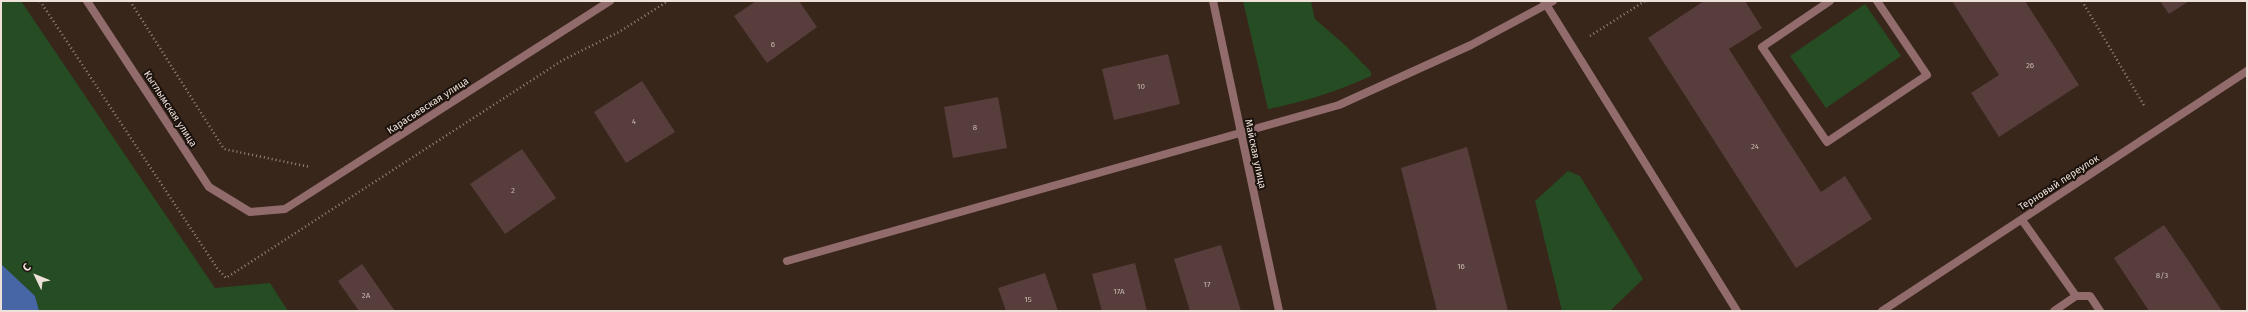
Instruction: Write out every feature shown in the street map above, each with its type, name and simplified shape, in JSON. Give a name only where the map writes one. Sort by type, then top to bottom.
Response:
[{"type":"street","name":"Кытлымская улица","points":[[87,1],[209,187],[250,212]]},
{"type":"street","name":"Карасьевская улица","points":[[250,212],[285,209],[610,1]]},
{"type":"street","name":"Майская улица","points":[[1213,1],[1240,133],[1280,311]]},
{"type":"street","points":[[1813,1],[1818,9]]},
{"type":"street","points":[[1830,1],[1762,47],[1827,142],[1927,75],[1877,1]]},
{"type":"street","points":[[786,260],[1339,105],[1471,45],[1548,2],[1571,48],[1737,311]]},
{"type":"street","name":"Терновый переулок","points":[[1882,311],[2247,71]]},
{"type":"street","points":[[2022,220],[2076,296]]},
{"type":"street","points":[[2054,311],[2076,296],[2090,296],[2100,311]]},
{"type":"path","points":[[40,1],[213,261],[226,278],[563,60],[619,32],[668,1]]},
{"type":"path","points":[[130,1],[224,149],[313,168]]},
{"type":"path","points":[[1571,48],[1645,1]]},
{"type":"path","points":[[2082,1],[2145,107]]},
{"type":"green space","points":[[1,1],[21,1],[215,288],[270,283],[288,311],[1,311]]},
{"type":"green space","points":[[1243,1],[1311,1],[1315,19],[1346,46],[1371,72],[1371,76],[1321,96],[1268,109]]},
{"type":"green space","points":[[1865,4],[1901,56],[1826,108],[1790,56]]},
{"type":"green space","points":[[1568,171],[1580,176],[1643,279],[1610,311],[1562,311],[1535,201]]},
{"type":"water","points":[[1,264],[35,296],[39,311],[1,311]]},
{"type":"building","points":[[756,1],[799,1],[817,27],[767,63],[734,16]]},
{"type":"building","points":[[1704,1],[1745,1],[1762,28],[1729,49],[1821,192],[1845,176],[1872,219],[1796,268],[1648,38]]},
{"type":"building","points":[[1952,1],[2025,1],[2079,85],[1999,137],[1971,93],[1999,75]]},
{"type":"building","points":[[2160,1],[2189,1],[2169,14]]},
{"type":"building","points":[[1168,54],[1180,104],[1114,120],[1102,69]]},
{"type":"building","points":[[642,81],[675,132],[626,163],[594,112]]},
{"type":"building","points":[[998,97],[1007,148],[953,158],[944,107]]},
{"type":"building","points":[[1467,147],[1508,311],[1437,311],[1401,168]]},
{"type":"building","points":[[522,149],[556,198],[505,234],[470,184]]},
{"type":"building","points":[[2164,225],[2222,311],[2149,311],[2114,258]]},
{"type":"building","points":[[1221,245],[1241,311],[1190,311],[1174,259]]},
{"type":"building","points":[[1135,263],[1147,311],[1102,311],[1092,274]]},
{"type":"building","points":[[362,264],[395,311],[359,311],[338,281]]},
{"type":"building","points":[[1045,273],[1058,311],[1006,311],[998,288]]}]
